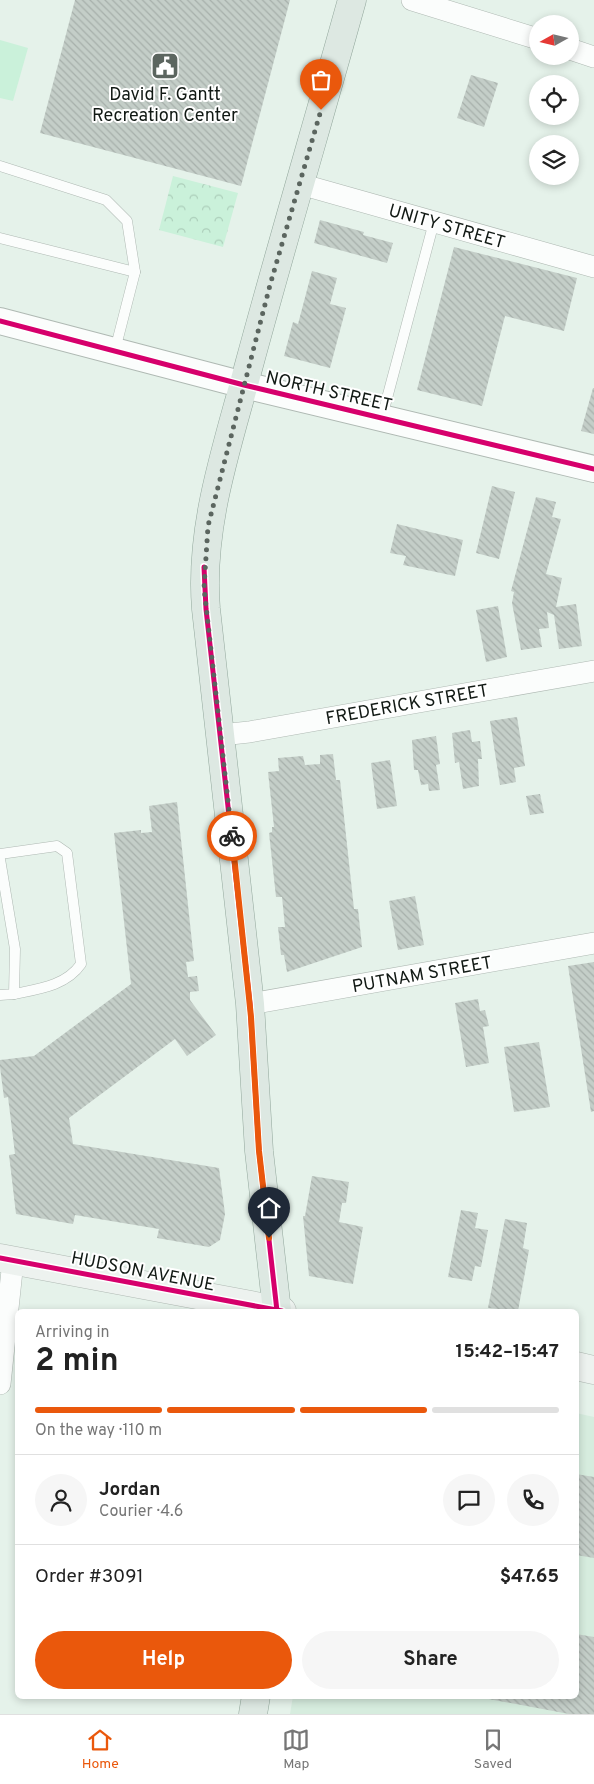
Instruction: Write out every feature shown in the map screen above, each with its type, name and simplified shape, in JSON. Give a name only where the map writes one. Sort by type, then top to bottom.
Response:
[{"type":"main road","points":[[279,1309],[259,1151],[250,1004],[206,610],[204,567],[210,517],[244,385],[352,0]]},
{"type":"main road","name":"HUDSON AVENUE","points":[[6,1260],[186,1298],[265,1309]]},
{"type":"main road","points":[[579,1367],[594,1370]]},
{"type":"main road","points":[[253,1714],[256,1699]]},
{"type":"street","points":[[412,0],[529,36]]},
{"type":"street","points":[[579,52],[594,57]]},
{"type":"street","name":"UNITY STREET","points":[[300,184],[594,267]]},
{"type":"street","name":"NORTH STREET","points":[[0,321],[244,385],[594,469]]},
{"type":"street","name":"FREDERICK STREET","points":[[220,735],[258,731],[594,671]]},
{"type":"street","name":"PUTNAM STREET","points":[[250,1004],[594,943]]},
{"type":"street","points":[[0,1384],[6,1260]]},
{"type":"lane","points":[[0,166],[106,200],[127,221],[135,272],[115,351]]},
{"type":"lane","points":[[381,418],[434,222]]},
{"type":"lane","points":[[0,238],[135,272]]},
{"type":"lane","points":[[0,854],[57,846],[67,852],[81,964],[76,972],[52,986],[0,995]]},
{"type":"lane","points":[[0,859],[15,950],[14,994]]},
{"type":"shaded area","points":[[579,1414],[594,1417],[594,1714],[290,1714],[292,1699],[579,1699]]},
{"type":"green space","points":[[0,40],[28,48],[13,101],[0,98]]},
{"type":"green space","points":[[173,176],[238,193],[223,247],[159,230]]},
{"type":"building","name":"David F. Gantt Recreation Center","points":[[75,0],[290,0],[241,186],[40,133]]},
{"type":"building","points":[[471,75],[498,83],[484,127],[457,118]]},
{"type":"building","points":[[320,220],[364,232],[363,235],[393,243],[387,263],[314,243]]},
{"type":"building","points":[[454,247],[577,278],[564,331],[505,316],[482,406],[417,390]]},
{"type":"building","points":[[312,271],[337,278],[330,304],[346,308],[330,368],[284,356],[293,322],[298,324]]},
{"type":"building","points":[[594,388],[594,434],[581,431]]},
{"type":"building","points":[[492,486],[515,492],[499,559],[476,553]]},
{"type":"building","points":[[536,497],[556,502],[552,517],[561,519],[546,574],[562,578],[556,607],[576,604],[582,646],[559,649],[554,615],[547,612],[549,628],[539,629],[542,647],[521,650],[512,603],[514,592],[511,591]]},
{"type":"building","points":[[397,524],[463,540],[455,576],[403,565],[406,556],[390,553]]},
{"type":"building","points":[[498,606],[507,657],[486,662],[476,610]]},
{"type":"building","points":[[517,717],[525,766],[514,768],[516,782],[500,785],[490,721]]},
{"type":"building","points":[[470,730],[472,742],[480,741],[482,759],[478,759],[479,786],[463,789],[459,762],[455,763],[452,733]]},
{"type":"building","points":[[436,736],[440,764],[436,765],[440,790],[429,791],[428,784],[421,785],[418,770],[414,770],[412,740]]},
{"type":"building","points":[[333,754],[336,780],[340,780],[354,909],[358,909],[362,947],[287,972],[284,955],[281,955],[278,927],[285,927],[282,897],[276,897],[269,833],[272,832],[272,827],[274,827],[268,772],[279,771],[278,758],[303,756],[305,765],[320,764],[320,755]]},
{"type":"building","points":[[390,760],[397,806],[377,809],[371,763]]},
{"type":"building","points":[[540,794],[544,813],[530,815],[526,796]]},
{"type":"building","points":[[177,802],[194,961],[186,962],[188,977],[197,976],[199,991],[190,992],[190,1000],[216,1035],[187,1056],[175,1039],[69,1118],[73,1144],[219,1168],[225,1214],[220,1240],[209,1247],[157,1238],[159,1229],[75,1215],[73,1224],[16,1214],[9,1155],[15,1154],[8,1097],[4,1098],[0,1067],[0,1060],[34,1056],[131,984],[114,833],[141,830],[141,833],[152,832],[149,806]]},
{"type":"building","points":[[415,896],[424,945],[398,950],[389,901]]},
{"type":"building","points":[[594,962],[594,1111],[591,1112],[568,966]]},
{"type":"building","points":[[478,999],[480,1011],[485,1010],[489,1026],[483,1027],[489,1063],[466,1067],[455,1003]]},
{"type":"building","points":[[539,1042],[550,1107],[514,1112],[504,1047]]},
{"type":"building","points":[[312,1176],[349,1182],[346,1203],[342,1203],[339,1222],[363,1227],[353,1284],[309,1276],[303,1216],[305,1216]]},
{"type":"building","points":[[461,1210],[478,1213],[475,1228],[488,1230],[481,1267],[475,1266],[472,1281],[448,1277]]},
{"type":"building","points":[[505,1219],[527,1223],[523,1248],[529,1250],[518,1309],[488,1308]]},
{"type":"building","points":[[579,1474],[594,1477],[594,1558],[579,1556]]},
{"type":"building","points":[[579,1634],[594,1637],[594,1714],[569,1714],[489,1699],[579,1699]]},
{"type":"cycle path","points":[[0,321],[244,385],[594,469]]},
{"type":"cycle path","points":[[204,567],[206,609],[250,1004],[259,1151],[277,1309]]},
{"type":"cycle path","points":[[0,1258],[271,1309]]},
{"type":"way so far","points":[[232,836],[204,588],[208,526],[270,285],[321,110]]},
{"type":"place","name":"David F. Gantt Recreation Center","points":[[165,66]]},
{"type":"route","points":[[232,836],[251,1017],[259,1151],[269,1238]]}]
